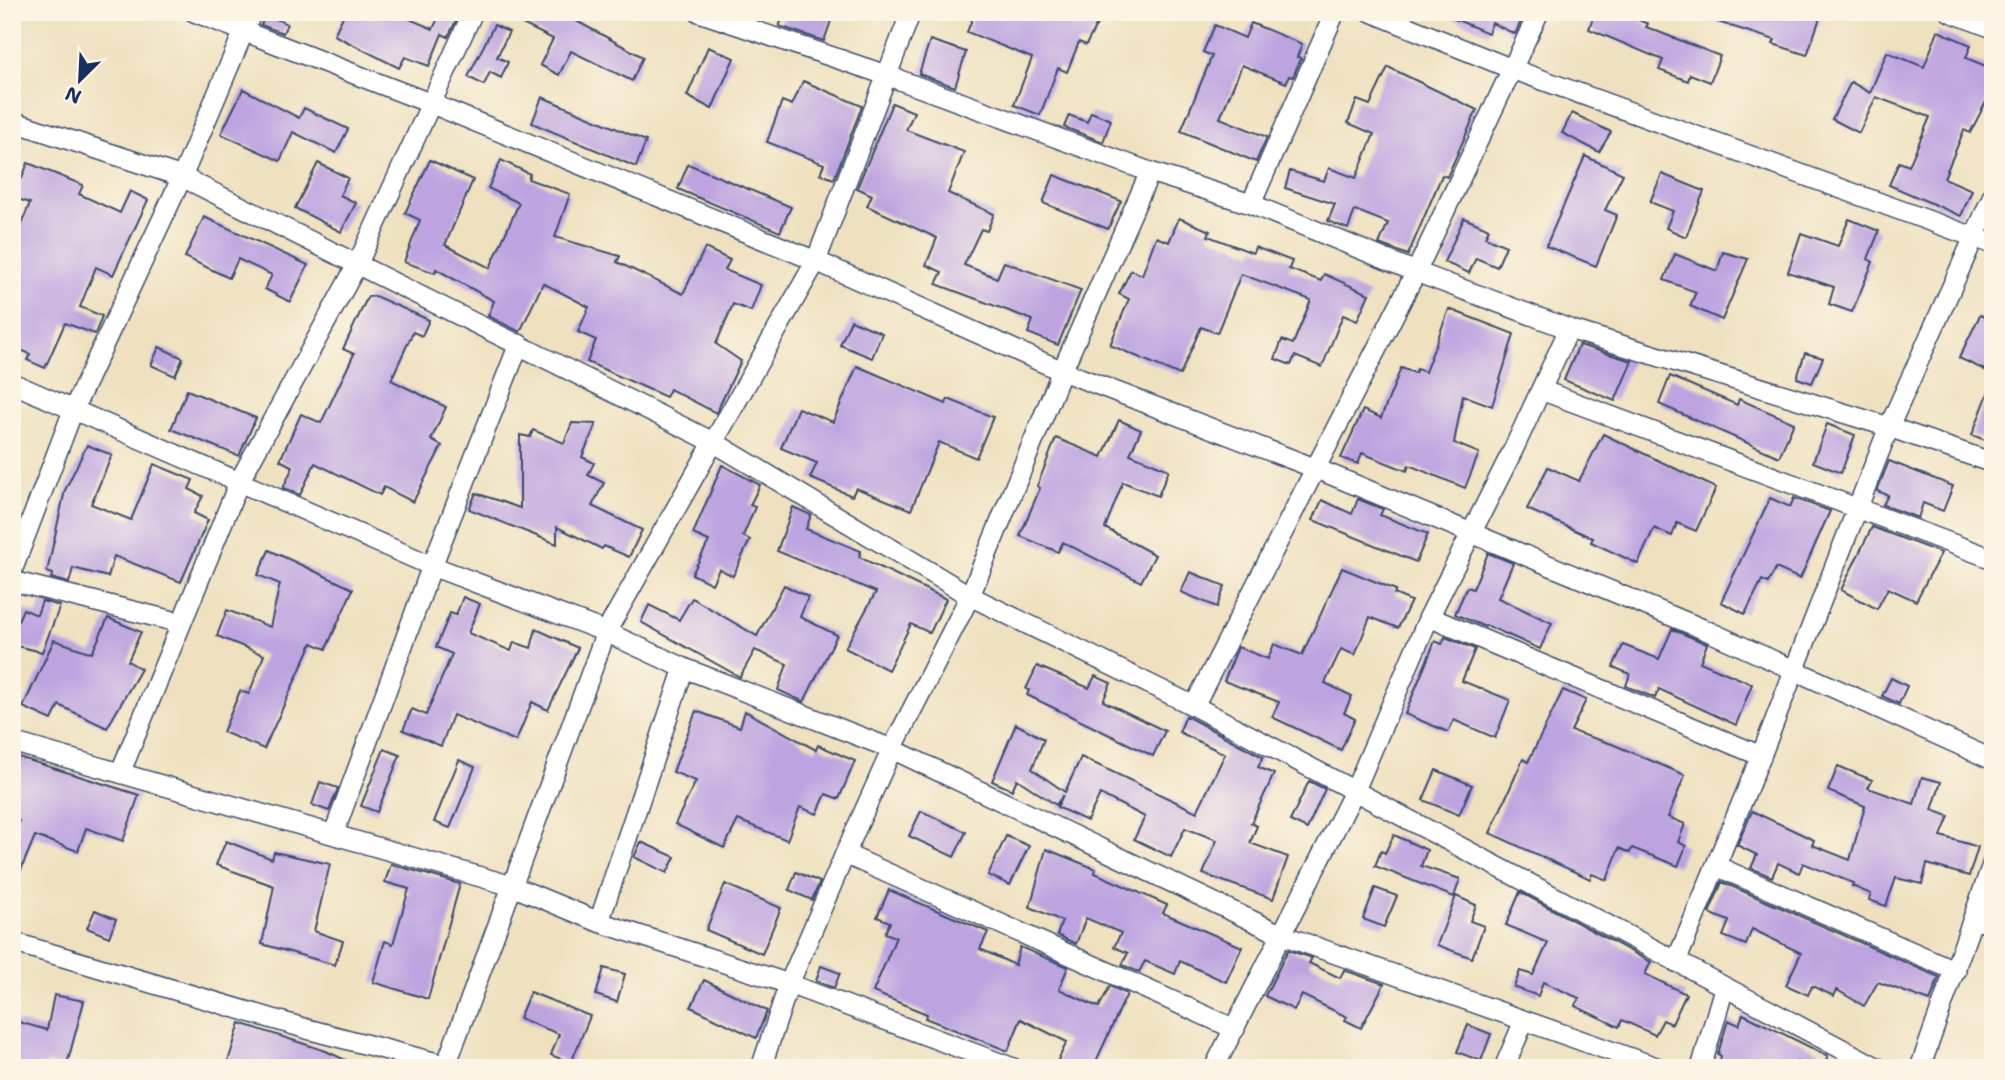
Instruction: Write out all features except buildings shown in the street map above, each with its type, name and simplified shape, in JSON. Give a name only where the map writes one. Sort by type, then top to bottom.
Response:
[{"type":"street","points":[[194,12],[249,21],[432,104],[816,261],[1062,371],[1317,470],[1710,632],[1993,760]]},
{"type":"street","points":[[121,771],[240,480],[358,262],[473,12]]},
{"type":"street","points":[[699,12],[886,75],[1150,172],[1251,204],[1416,272],[1569,329],[1889,427],[1993,463]]},
{"type":"street","points":[[12,942],[307,1029],[449,1067],[512,886],[606,632],[816,261],[911,12]]},
{"type":"street","points":[[1251,204],[1335,12]]},
{"type":"street","points":[[1371,12],[1512,69],[1993,244]]},
{"type":"street","points":[[1194,706],[1416,272],[1539,12]]},
{"type":"street","points":[[1950,12],[1993,28]]},
{"type":"street","points":[[12,571],[74,408],[182,177],[249,21]]},
{"type":"street","points":[[12,121],[182,177],[358,262],[715,443],[970,596],[1194,706],[1878,1068]]},
{"type":"street","points":[[761,1068],[789,985],[845,854],[892,749],[970,596],[1062,371],[1150,172]]},
{"type":"street","points":[[1676,962],[1761,756],[1889,427],[1993,195]]},
{"type":"street","points":[[1214,1068],[1355,790],[1429,617],[1569,329]]},
{"type":"street","points":[[334,833],[432,566],[519,344]]},
{"type":"street","points":[[12,383],[240,480],[432,566],[606,632],[684,668],[892,749],[1282,935],[1659,1068]]},
{"type":"street","points":[[1541,390],[1993,559]]},
{"type":"street","points":[[12,582],[181,623]]},
{"type":"street","points":[[1429,617],[1761,756]]},
{"type":"street","points":[[599,922],[684,668]]},
{"type":"street","points":[[12,742],[121,771],[512,886],[599,922],[789,985],[1013,1068]]},
{"type":"street","points":[[845,854],[1235,1029]]},
{"type":"street","points":[[1920,1068],[1993,862]]},
{"type":"street","points":[[1716,866],[1956,971]]},
{"type":"street","points":[[1973,918],[1993,926]]},
{"type":"street","points":[[1701,1068],[1724,988]]},
{"type":"street","points":[[1504,1068],[1524,1021]]}]
